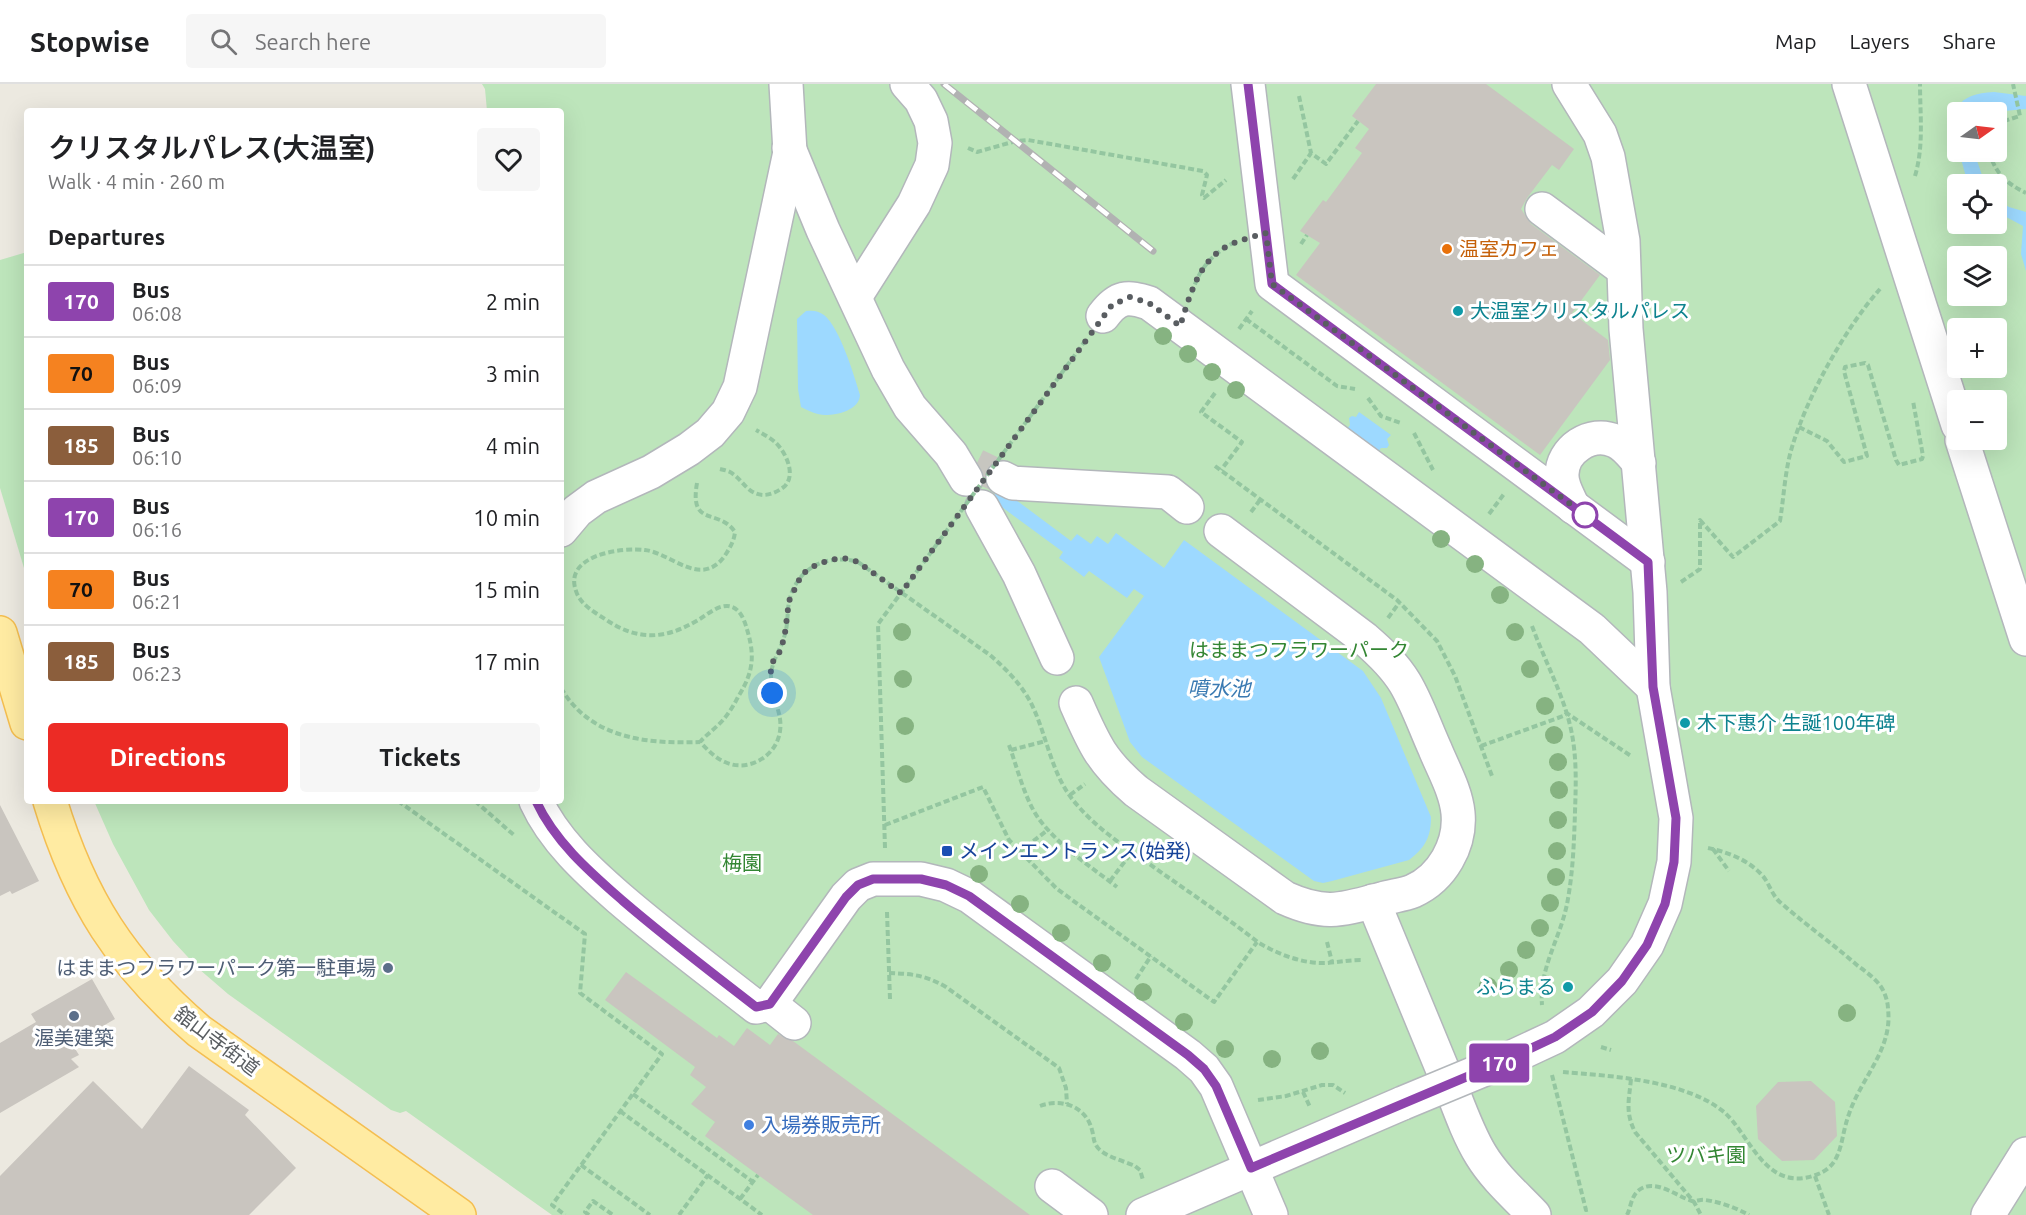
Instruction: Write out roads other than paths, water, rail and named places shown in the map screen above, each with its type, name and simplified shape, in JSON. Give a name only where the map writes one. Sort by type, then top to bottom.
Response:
[{"type":"main road","points":[[0,633],[24,713]]},
{"type":"main road","name":"舘山寺街道","points":[[51,804],[71,860],[89,899],[111,936],[137,971],[166,1003],[199,1030],[459,1215]]},
{"type":"lane","points":[[765,84],[790,152],[824,230],[888,369],[910,408],[974,469],[1013,483],[1167,492],[1187,507]]},
{"type":"lane","points":[[564,526],[577,511],[596,497],[651,472],[688,449],[710,433],[728,412],[740,387],[790,152],[786,84]]},
{"type":"lane","points":[[855,297],[914,204],[932,165],[935,143],[931,121],[921,100],[908,84]]},
{"type":"lane","points":[[1248,84],[1272,284],[1648,562]]},
{"type":"lane","points":[[1143,1215],[1497,1064],[1548,1056],[1622,981],[1647,945],[1665,904],[1674,862],[1676,818],[1653,687],[1648,562],[1626,329],[1623,241],[1608,157],[1600,134],[1569,84]]},
{"type":"lane","points":[[1849,84],[1947,391]]},
{"type":"lane","points":[[1542,209],[1623,269]]},
{"type":"lane","points":[[1103,316],[1112,305],[1130,297],[1149,303],[1592,629],[1653,687]]},
{"type":"lane","points":[[1574,507],[1565,490],[1562,475],[1565,461],[1574,448],[1586,440],[1601,438],[1615,441],[1627,449],[1639,463]]},
{"type":"lane","points":[[1965,450],[2026,639]]},
{"type":"lane","points":[[982,507],[1019,574],[1057,658]]},
{"type":"lane","points":[[1076,703],[1094,744],[1113,772],[1285,898],[1306,908],[1329,911],[1413,890],[1434,878],[1448,860],[1457,837],[1458,813],[1452,790],[1405,683],[1387,659],[1365,639],[1221,531]]},
{"type":"lane","points":[[538,804],[561,841],[587,869],[643,918],[756,1007],[782,1014],[846,897],[858,885],[873,879],[921,879],[946,885],[969,896],[1204,1069],[1216,1086],[1270,1215]]},
{"type":"lane","points":[[1373,901],[1468,1130],[1482,1157],[1502,1183],[1534,1215]]},
{"type":"lane","points":[[1988,1215],[2026,1154]]},
{"type":"lane","points":[[1052,1186],[1091,1215]]},
{"type":"water","points":[[1994,92],[2026,96],[2026,109],[2007,111],[2007,102],[1962,102],[1981,93]]},
{"type":"water","points":[[1962,162],[1977,162],[1982,174],[1965,174]]},
{"type":"water","points":[[2007,206],[2026,212],[2026,271],[2021,254],[2023,226],[2007,217]]},
{"type":"water","points":[[806,311],[816,311],[830,321],[846,352],[860,395],[856,404],[847,411],[822,415],[801,407],[798,389],[797,319]]},
{"type":"water","points":[[1359,412],[1391,435],[1387,439],[1389,445],[1387,448],[1381,448],[1377,453],[1346,430],[1350,425],[1349,418],[1356,417]]},
{"type":"water","name":"噴水池","points":[[1000,488],[1071,541],[1077,534],[1091,544],[1097,536],[1108,544],[1116,533],[1164,568],[1184,540],[1363,671],[1381,698],[1431,817],[1426,842],[1419,851],[1409,860],[1323,883],[1314,881],[1142,757],[1130,742],[1099,657],[1144,596],[1134,589],[1127,598],[1089,571],[1084,577],[1059,558],[1063,552],[991,499]]},
{"type":"tunnel","points":[[976,465],[1003,478]]},
{"type":"railway","points":[[944,84],[1153,251]]},
{"type":"place","name":"温室カフェ","points":[[1447,249]]},
{"type":"place","name":"大温室クリスタルパレス","points":[[1458,311]]},
{"type":"place","name":"木下惠介 生誕100年碑","points":[[1685,723]]},
{"type":"place","name":"メインエントランス(始発)","points":[[947,851]]},
{"type":"place","name":"はままつフラワーパーク第一駐車場","points":[[388,968]]},
{"type":"place","name":"ふらまる","points":[[1568,987]]},
{"type":"place","name":"渥美建築","points":[[74,1016]]},
{"type":"place","name":"入場券販売所","points":[[749,1125]]},
{"type":"park label","name":"はままつフラワーパーク","points":[[1299,650]]},
{"type":"park label","name":"梅園","points":[[742,863]]},
{"type":"park label","name":"ツバキ園","points":[[1706,1155]]}]
